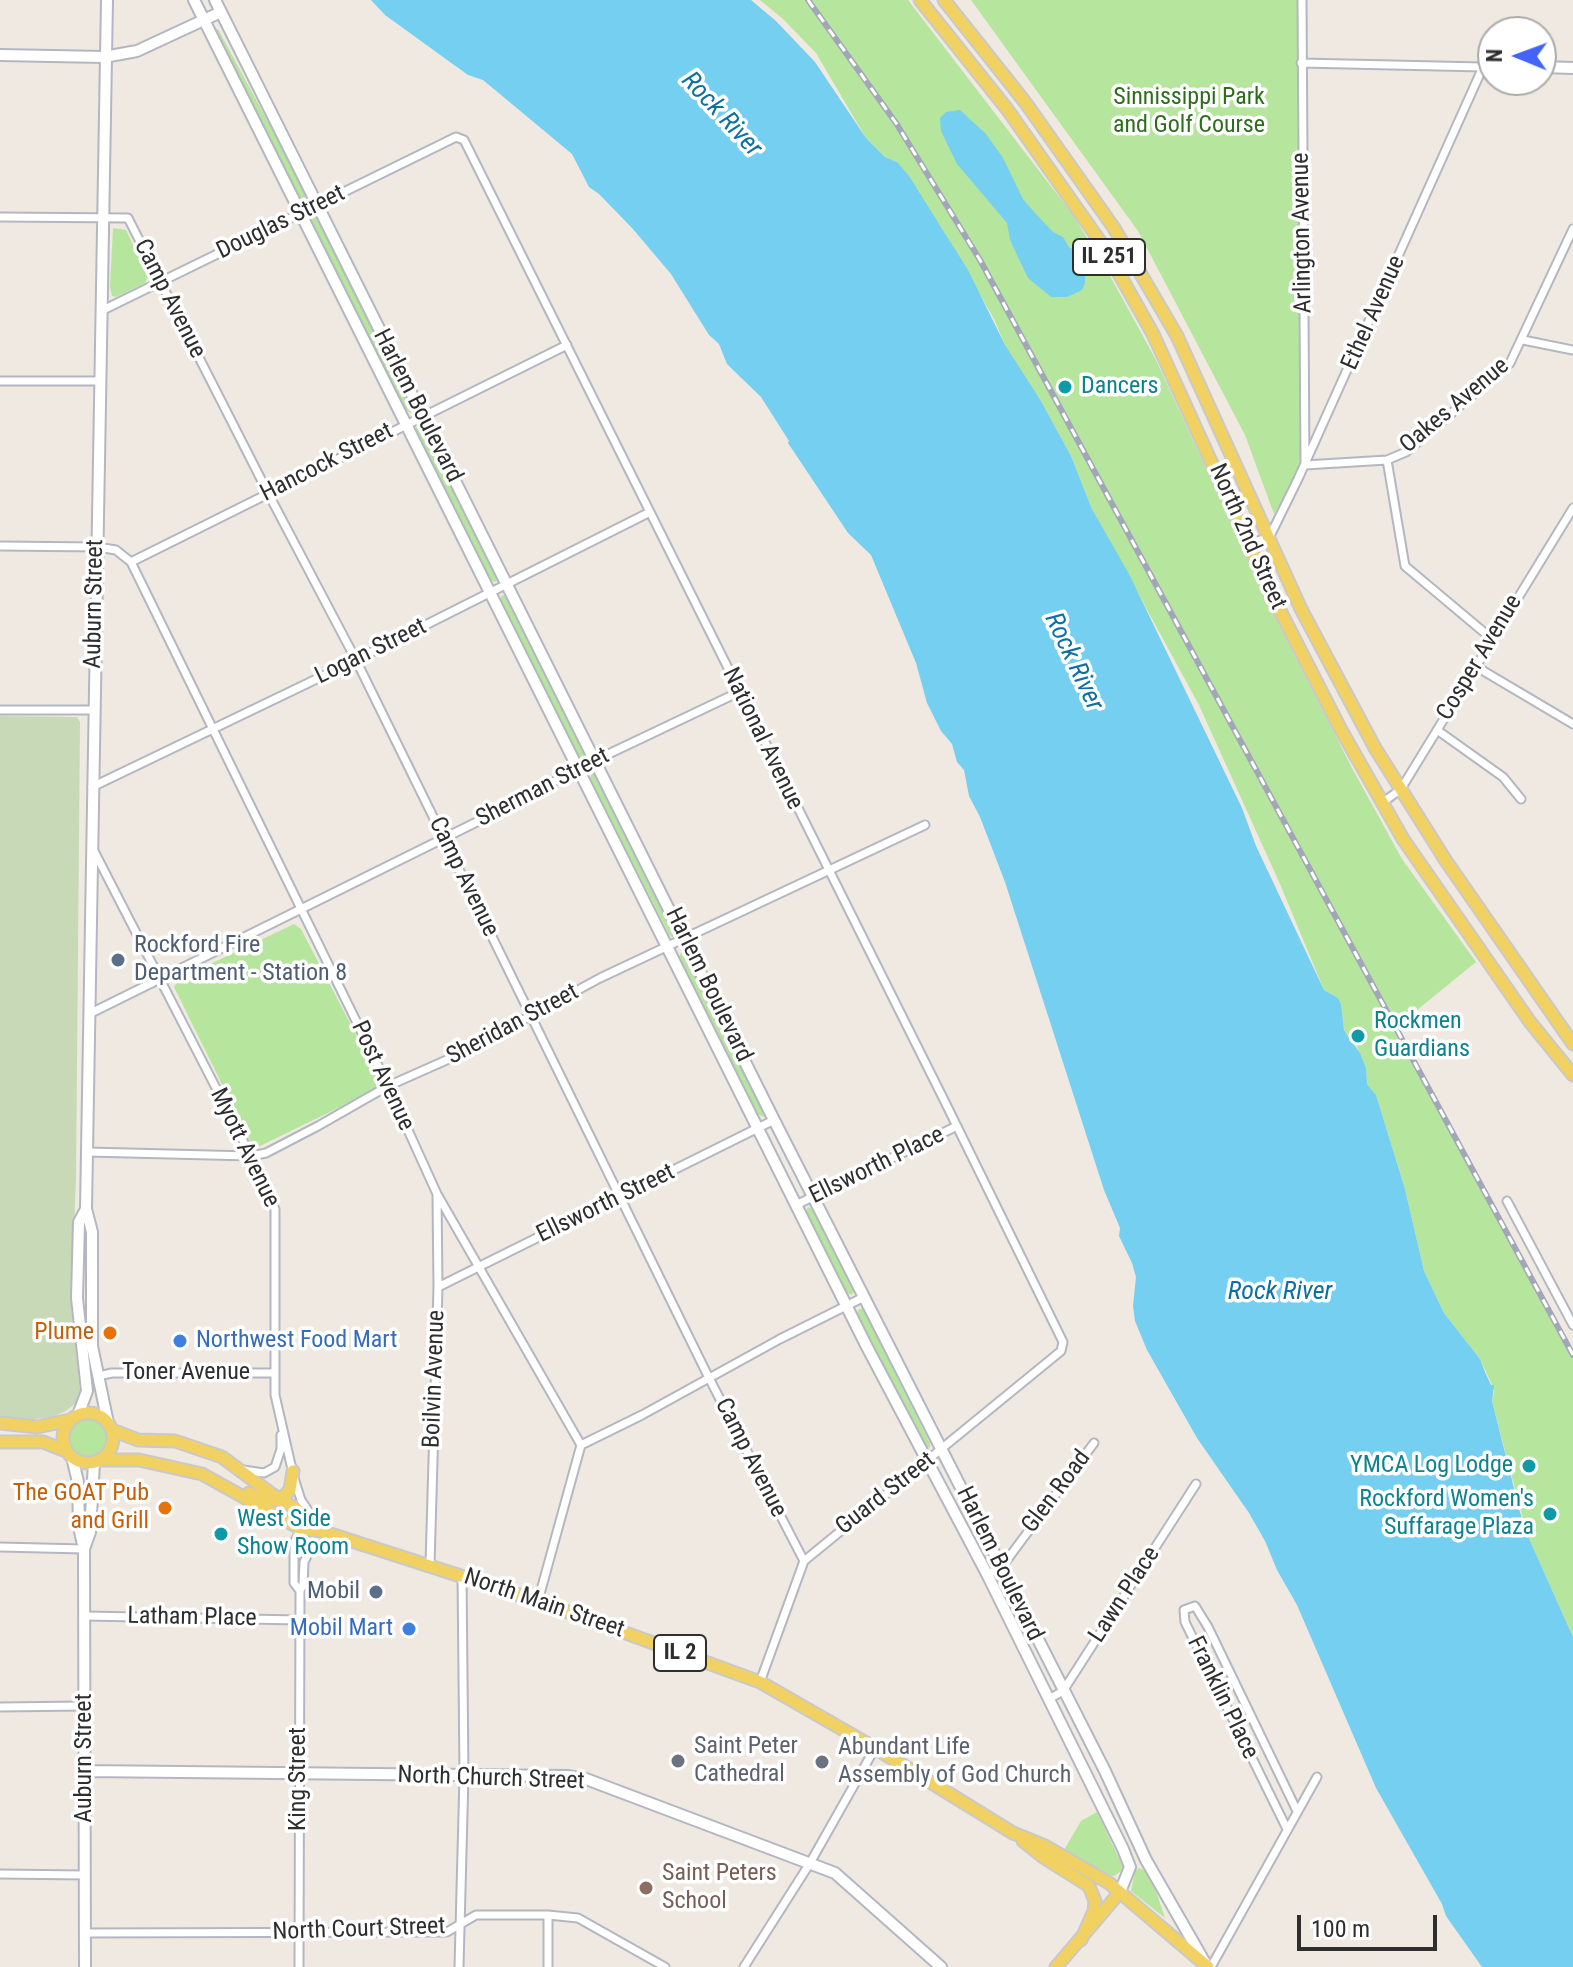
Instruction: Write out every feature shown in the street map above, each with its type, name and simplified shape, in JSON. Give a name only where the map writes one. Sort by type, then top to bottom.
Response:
[{"type":"main road","name":"North 2nd Street","points":[[920,0],[1007,109],[1104,247],[1153,334],[1270,591],[1382,803],[1464,931],[1573,1075]]},
{"type":"main road","name":"North 2nd Street","points":[[944,0],[1025,102],[1114,228],[1177,336],[1301,609],[1375,748],[1446,861],[1573,1044]]},
{"type":"main road","points":[[0,1423],[37,1427],[95,1414],[110,1427],[112,1446],[97,1462],[78,1462],[69,1454],[43,1442],[0,1442]]},
{"type":"main road","points":[[69,1454],[63,1434],[74,1417]]},
{"type":"main road","name":"North Main Street","points":[[110,1427],[138,1440],[175,1441],[200,1448],[236,1467],[318,1525],[350,1541],[538,1601],[760,1682],[1013,1833],[1045,1846],[1120,1892],[1209,1967]]},
{"type":"main road","name":"North Main Street","points":[[97,1462],[139,1460],[202,1474],[301,1529],[318,1525]]},
{"type":"main road","points":[[222,1483],[260,1499],[280,1500],[290,1490],[293,1471]]},
{"type":"main road","name":"IL 2","points":[[1013,1833],[1043,1857],[1089,1886],[1094,1894],[1094,1911],[1081,1940],[1056,1967]]},
{"type":"main road","points":[[1081,1940],[1120,1892]]},
{"type":"street","name":"Auburn Street","points":[[107,0],[86,1209],[92,1232],[91,1331],[110,1427]]},
{"type":"street","name":"Harlem Boulevard","points":[[194,0],[796,1205],[987,1574],[1130,1867]]},
{"type":"street","name":"Harlem Boulevard","points":[[215,0],[1146,1860],[1209,1967]]},
{"type":"street","name":"Arlington Avenue","points":[[1302,0],[1305,465]]},
{"type":"street","points":[[0,55],[104,57],[137,51],[221,12]]},
{"type":"street","points":[[1301,63],[1477,67]]},
{"type":"street","name":"Ethel Avenue","points":[[1269,538],[1477,91]]},
{"type":"street","name":"Douglas Street","points":[[101,311],[461,137]]},
{"type":"street","name":"National Avenue","points":[[461,137],[1063,1342]]},
{"type":"street","points":[[0,217],[103,218]]},
{"type":"street","name":"Camp Avenue","points":[[103,218],[128,218],[356,660],[708,1376],[804,1561]]},
{"type":"street","name":"Oakes Avenue","points":[[1305,465],[1387,460],[1406,452],[1510,363],[1573,229]]},
{"type":"street","points":[[1523,340],[1573,350]]},
{"type":"street","name":"Hancock Street","points":[[131,562],[567,345]]},
{"type":"street","points":[[0,381],[99,381]]},
{"type":"street","points":[[1387,460],[1405,566],[1492,639]]},
{"type":"street","name":"Cosper Avenue","points":[[1382,803],[1401,789],[1573,508]]},
{"type":"street","name":"Logan Street","points":[[92,787],[356,660],[648,513]]},
{"type":"street","points":[[1249,543],[1269,538]]},
{"type":"street","points":[[0,546],[97,547],[116,550],[131,562]]},
{"type":"street","name":"Post Avenue","points":[[131,562],[215,728],[437,1194],[581,1445]]},
{"type":"street","points":[[1475,666],[1573,724]]},
{"type":"street","name":"Sherman Street","points":[[89,1014],[579,768],[739,692]]},
{"type":"street","points":[[0,710],[93,710]]},
{"type":"street","points":[[1437,730],[1503,777],[1521,799]]},
{"type":"street","name":"Sheridan Street","points":[[87,1152],[251,1156],[279,1147],[388,1086],[460,1054],[600,978],[925,825]]},
{"type":"street","name":"Myott Avenue","points":[[91,845],[251,1156],[276,1216],[275,1395],[301,1500],[318,1525]]},
{"type":"street","name":"Ellsworth Street","points":[[438,1287],[774,1120]]},
{"type":"street","name":"Ellsworth Place","points":[[796,1205],[957,1126]]},
{"type":"street","name":"Boilvin Avenue","points":[[430,1565],[438,1287],[437,1194]]},
{"type":"street","points":[[1507,1201],[1573,1325]]},
{"type":"street","name":"Auburn Street","points":[[74,1417],[87,1391],[77,1298],[79,1222],[86,1209]]},
{"type":"street","points":[[538,1601],[581,1445],[864,1297]]},
{"type":"street","name":"Guard Street","points":[[804,1561],[1061,1351],[1063,1342]]},
{"type":"street","name":"Toner Avenue","points":[[98,1376],[112,1373],[275,1373]]},
{"type":"street","points":[[236,1467],[256,1473],[275,1467],[281,1449],[281,1424]]},
{"type":"street","name":"Glen Road","points":[[1001,1568],[1094,1443]]},
{"type":"street","name":"Auburn Street","points":[[69,1454],[78,1482],[79,1527],[84,1549],[85,1967]]},
{"type":"street","name":"Auburn Street","points":[[84,1549],[90,1532],[97,1462]]},
{"type":"street","name":"Lawn Place","points":[[1049,1699],[1063,1691],[1196,1484]]},
{"type":"street","name":"King Street","points":[[300,1591],[294,1583],[294,1543],[301,1529]]},
{"type":"street","name":"King Street","points":[[299,1967],[300,1591],[309,1552],[326,1543],[350,1541]]},
{"type":"street","points":[[0,1547],[84,1549]]},
{"type":"street","points":[[760,1682],[804,1561]]},
{"type":"street","points":[[987,1574],[1001,1568]]},
{"type":"street","points":[[459,1967],[464,1775],[462,1576]]},
{"type":"street","name":"Franklin Place","points":[[1287,1829],[1185,1622],[1184,1610],[1195,1606],[1208,1627],[1297,1811]]},
{"type":"street","name":"Latham Place","points":[[85,1616],[300,1620]]},
{"type":"street","points":[[0,1707],[84,1706]]},
{"type":"street","points":[[744,1967],[810,1863],[875,1748]]},
{"type":"street","name":"North Church Street","points":[[85,1771],[586,1779],[835,1873],[941,1967]]},
{"type":"street","points":[[1209,1967],[1317,1777]]},
{"type":"street","points":[[1120,1892],[1130,1867],[1146,1860]]},
{"type":"street","points":[[0,1874],[85,1875]]},
{"type":"street","name":"North Court Street","points":[[85,1933],[447,1932],[476,1915],[548,1915],[578,1918],[665,1967]]},
{"type":"street","points":[[548,1915],[548,1967]]},
{"type":"green space","points":[[760,0],[908,0],[1073,215],[1155,358],[1274,615],[1352,768],[1402,859],[1476,962],[1395,1028],[1573,1355],[1573,1637],[1527,1534],[1492,1401],[1492,1385],[1480,1359],[1444,1313],[1424,1271],[1405,1189],[1376,1095],[1367,1084],[1366,1068],[1355,1042],[1344,1030],[1341,1004],[1338,998],[1324,990],[1199,705],[1092,509],[1071,456],[1041,401],[1010,357],[994,319],[943,230],[897,162],[885,157],[866,138],[816,53]]},
{"type":"green space","name":"Sinnissippi Park and Golf Course","points":[[971,0],[1302,0],[1305,465],[1274,514],[1245,435],[1138,231]]},
{"type":"green space","points":[[218,29],[275,135],[306,201],[301,200]]},
{"type":"green space","points":[[311,216],[317,218],[413,408],[411,413],[405,410],[311,222]]},
{"type":"green space","points":[[113,228],[126,230],[148,276],[145,283],[116,297],[112,296],[110,287]]},
{"type":"green space","points":[[420,426],[496,582],[490,580],[416,430]]},
{"type":"green space","points":[[502,595],[507,597],[586,755],[585,760],[580,758],[500,600]]},
{"type":"green space","points":[[0,716],[77,717],[80,722],[76,1178],[71,1303],[80,1392],[77,1402],[66,1411],[52,1417],[26,1420],[0,1417]]},
{"type":"green space","points":[[592,773],[597,775],[675,933],[674,938],[670,936],[590,778]]},
{"type":"green space","points":[[294,924],[301,929],[380,1084],[377,1089],[258,1147],[250,1141],[174,987],[179,979]]},
{"type":"green space","points":[[683,951],[764,1112],[763,1117],[758,1114],[679,956]]},
{"type":"green space","points":[[808,1207],[813,1209],[854,1291],[852,1295],[847,1293],[806,1211]]},
{"type":"green space","points":[[863,1309],[930,1448],[925,1446],[857,1313]]},
{"type":"green space","points":[[88,1419],[101,1425],[107,1438],[101,1451],[88,1457],[75,1451],[69,1438],[75,1425]]},
{"type":"green space","points":[[1097,1812],[1123,1867],[1114,1876],[1104,1874],[1064,1850],[1081,1821]]},
{"type":"green space","points":[[1139,1868],[1144,1870],[1156,1891],[1165,1918],[1131,1891],[1135,1871]]},
{"type":"water","name":"Rock River","points":[[371,0],[751,0],[815,62],[866,138],[885,157],[897,162],[909,176],[968,270],[1005,345],[1071,456],[1092,509],[1129,574],[1242,808],[1256,846],[1324,990],[1338,998],[1341,1004],[1344,1030],[1360,1053],[1366,1068],[1367,1084],[1376,1095],[1405,1189],[1424,1271],[1444,1313],[1480,1359],[1491,1385],[1494,1385],[1492,1401],[1520,1512],[1573,1637],[1573,1967],[1482,1967],[1446,1916],[1376,1788],[1297,1605],[1265,1541],[1197,1438],[1147,1350],[1135,1321],[1136,1277],[1132,1263],[1119,1236],[1120,1228],[1104,1190],[1005,882],[969,796],[964,770],[927,703],[916,663],[871,555],[848,533],[761,397],[727,364],[719,344],[709,335],[671,274],[632,228],[589,187],[572,154],[483,80],[468,75],[385,15]]},
{"type":"water","points":[[960,110],[986,134],[1003,158],[1023,199],[1053,232],[1082,255],[1085,283],[1082,290],[1067,297],[1051,297],[1028,278],[1010,240],[1007,223],[957,164],[941,131],[940,118],[946,112]]},
{"type":"railway","points":[[808,0],[896,123],[980,260],[1573,1355]]},
{"type":"place","name":"Dancers","points":[[1065,387]]},
{"type":"place","name":"Rockford Fire Department - Station 8","points":[[118,960]]},
{"type":"place","name":"Rockmen Guardians","points":[[1358,1036]]},
{"type":"place","name":"Plume","points":[[110,1333]]},
{"type":"place","name":"Northwest Food Mart","points":[[180,1341]]},
{"type":"place","name":"YMCA Log Lodge","points":[[1529,1466]]},
{"type":"place","name":"The GOAT Pub and Grill","points":[[165,1508]]},
{"type":"place","name":"Rockford Women's Suffarage Plaza","points":[[1550,1514]]},
{"type":"place","name":"West Side Show Room","points":[[221,1534]]},
{"type":"place","name":"Mobil","points":[[376,1592]]},
{"type":"place","name":"Mobil Mart","points":[[409,1629]]},
{"type":"place","name":"Saint Peter Cathedral","points":[[678,1761]]},
{"type":"place","name":"Abundant Life Assembly of God Church","points":[[822,1762]]},
{"type":"place","name":"Saint Peters School","points":[[646,1888]]}]
